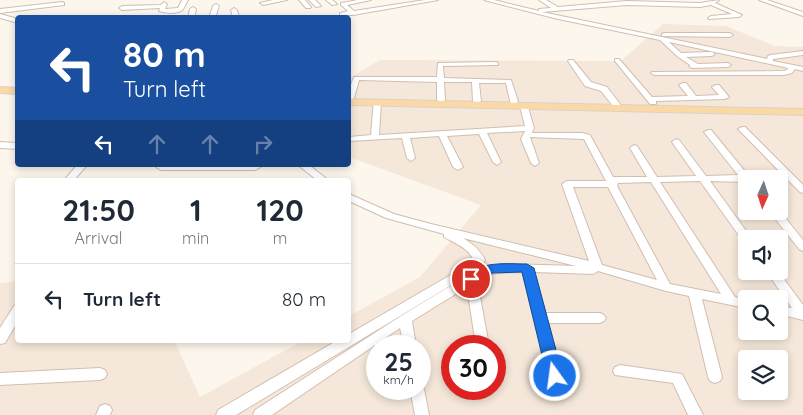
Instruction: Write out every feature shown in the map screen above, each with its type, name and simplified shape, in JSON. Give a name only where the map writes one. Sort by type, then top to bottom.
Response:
[{"type":"main road","points":[[0,92],[15,93]]},
{"type":"main road","points":[[351,99],[477,101],[519,104],[652,102],[803,110]]},
{"type":"main road","points":[[351,99],[377,102],[803,110]]},
{"type":"street","points":[[165,3],[162,11],[172,11],[182,9],[185,0]]},
{"type":"street","points":[[302,0],[308,7]]},
{"type":"street","points":[[312,0],[318,6]]},
{"type":"street","points":[[374,1],[392,0]]},
{"type":"street","points":[[398,0],[406,5]]},
{"type":"street","points":[[342,14],[435,0]]},
{"type":"street","points":[[487,0],[803,69]]},
{"type":"street","points":[[542,0],[556,8]]},
{"type":"street","points":[[762,0],[803,14]]},
{"type":"street","points":[[353,13],[343,5],[359,1],[373,10]]},
{"type":"street","points":[[374,1],[383,8]]},
{"type":"street","points":[[532,10],[628,2],[700,5],[714,1],[739,15],[711,18]]},
{"type":"street","points":[[263,3],[282,2]]},
{"type":"street","points":[[122,8],[144,4],[151,7],[165,3]]},
{"type":"street","points":[[0,11],[62,4]]},
{"type":"street","points":[[213,15],[216,6]]},
{"type":"street","points":[[122,15],[150,13],[151,7]]},
{"type":"street","points":[[192,15],[193,9]]},
{"type":"street","points":[[234,10],[235,15]]},
{"type":"street","points":[[171,15],[172,11]]},
{"type":"street","points":[[0,16],[15,20]]},
{"type":"street","points":[[658,38],[665,35],[730,35]]},
{"type":"street","points":[[658,38],[679,55],[697,66]]},
{"type":"street","points":[[679,55],[723,52]]},
{"type":"street","points":[[770,62],[770,57],[803,53]]},
{"type":"street","points":[[712,54],[738,73]]},
{"type":"street","points":[[734,54],[753,69]]},
{"type":"street","points":[[617,60],[652,102],[694,98],[726,98],[716,87]]},
{"type":"street","points":[[571,61],[590,86],[604,89],[616,104]]},
{"type":"street","points":[[441,100],[440,64],[496,64]]},
{"type":"street","points":[[648,66],[728,65]]},
{"type":"street","points":[[654,73],[784,73],[790,72],[792,67]]},
{"type":"street","points":[[351,93],[356,78],[508,81],[519,104],[528,131],[525,139],[535,163]]},
{"type":"street","points":[[474,81],[477,101]]},
{"type":"street","points":[[683,85],[694,98]]},
{"type":"street","points":[[375,137],[377,102]]},
{"type":"street","points":[[742,129],[783,170]]},
{"type":"street","points":[[351,139],[481,130],[528,131],[586,136],[666,287]]},
{"type":"street","points":[[481,130],[498,162]]},
{"type":"street","points":[[442,132],[458,167]]},
{"type":"street","points":[[708,132],[739,170]]},
{"type":"street","points":[[405,135],[411,158]]},
{"type":"street","points":[[676,142],[740,230]]},
{"type":"street","points":[[0,152],[4,145]]},
{"type":"street","points":[[634,148],[732,301]]},
{"type":"street","points":[[71,178],[80,167]]},
{"type":"street","points":[[306,167],[320,178]]},
{"type":"street","points":[[788,175],[803,189]]},
{"type":"street","points":[[597,267],[567,184],[653,178],[738,178]]},
{"type":"street","points":[[351,198],[390,216],[440,230],[597,267],[666,287],[738,302]]},
{"type":"street","points":[[783,220],[799,236],[803,247]]},
{"type":"street","points":[[351,339],[477,264],[480,260],[471,248],[440,230]]},
{"type":"street","points":[[260,415],[405,319],[484,271],[527,268],[611,271]]},
{"type":"street","points":[[527,268],[555,376]]},
{"type":"street","points":[[471,279],[481,335]]},
{"type":"street","points":[[778,280],[803,314]]},
{"type":"street","points":[[694,293],[716,377]]},
{"type":"street","points":[[788,312],[803,314]]},
{"type":"street","points":[[0,339],[15,314]]},
{"type":"street","points":[[540,318],[600,318]]},
{"type":"street","points":[[405,319],[408,335]]},
{"type":"street","points":[[223,415],[344,343]]},
{"type":"street","points":[[620,371],[677,378],[696,415]]},
{"type":"street","points":[[0,379],[100,374]]},
{"type":"street","points":[[419,400],[422,415]]},
{"type":"shaded area","points":[[663,24],[726,26],[775,46],[803,47],[803,415],[0,415],[0,283],[15,281],[15,343],[175,343],[200,397],[299,343],[351,343],[351,315],[420,277],[481,205],[351,158],[351,77],[380,60],[621,61]]},
{"type":"route","points":[[471,279],[484,271],[493,269],[527,268],[555,376]]}]
